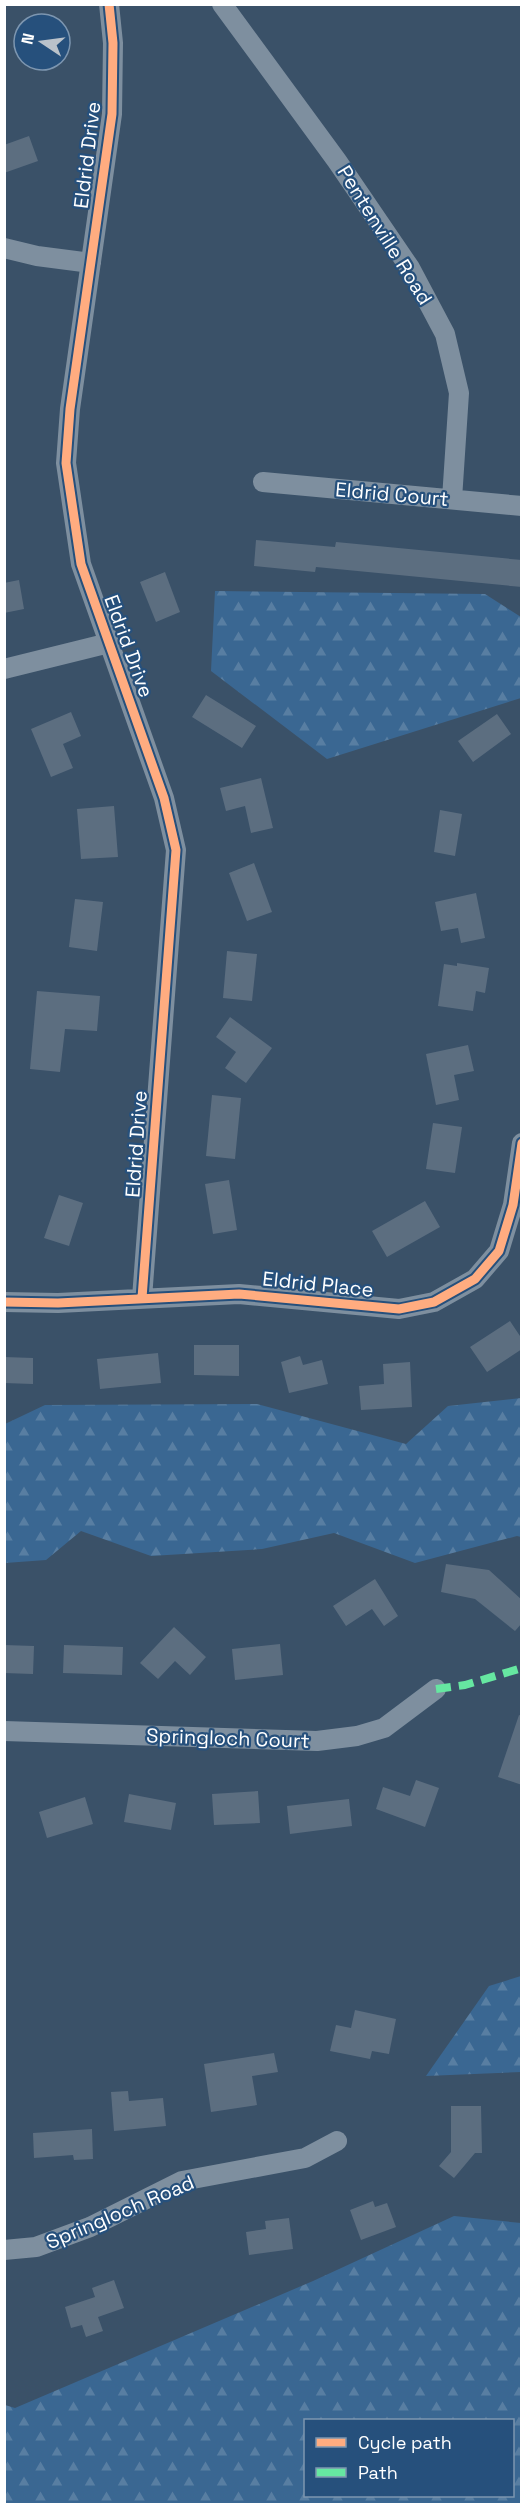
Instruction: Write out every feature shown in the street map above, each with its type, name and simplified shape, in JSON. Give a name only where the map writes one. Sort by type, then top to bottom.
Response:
[{"type":"street","name":"Eldrid Drive","points":[[109,4],[113,43],[112,114],[70,409],[66,463],[81,564],[164,798],[176,850],[142,1298]]},
{"type":"street","name":"Pentenville Road","points":[[222,4],[338,161],[410,268],[445,334],[459,393],[452,499]]},
{"type":"street","points":[[4,248],[37,256],[91,263]]},
{"type":"street","name":"Eldrid Court","points":[[263,482],[522,506]]},
{"type":"street","points":[[4,669],[109,643]]},
{"type":"street","name":"Eldrid Place","points":[[4,1302],[58,1303],[239,1294],[399,1310],[434,1302],[475,1279],[499,1251],[513,1204],[522,1143]]},
{"type":"street","name":"Springloch Court","points":[[4,1731],[317,1741],[357,1736],[384,1728],[436,1689]]},
{"type":"street","name":"Springloch Road","points":[[4,2250],[36,2247],[90,2227],[182,2181],[305,2158],[337,2141]]},
{"type":"green space","points":[[215,591],[485,594],[521,617],[521,698],[327,759],[211,671]]},
{"type":"green space","points":[[521,1398],[521,1537],[517,1536],[415,1563],[334,1533],[262,1549],[151,1556],[81,1531],[46,1560],[5,1563],[5,1424],[45,1405],[257,1404],[406,1444],[448,1406]]},
{"type":"green space","points":[[521,1976],[521,2072],[426,2076],[489,1986]]},
{"type":"green space","points":[[454,2216],[521,2223],[521,2504],[5,2504],[5,2405],[15,2408],[313,2281]]},
{"type":"building","points":[[29,136],[38,161],[4,173],[4,145]]},
{"type":"building","points":[[256,540],[335,547],[336,542],[522,560],[522,587],[316,567],[315,572],[254,566]]},
{"type":"building","points":[[165,572],[180,612],[156,622],[140,582]]},
{"type":"building","points":[[19,580],[24,609],[4,613],[4,583]]},
{"type":"building","points":[[206,695],[256,726],[242,748],[192,717]]},
{"type":"building","points":[[71,712],[81,736],[63,744],[73,768],[51,777],[31,729]]},
{"type":"building","points":[[497,714],[511,734],[473,762],[458,741]]},
{"type":"building","points":[[261,778],[273,828],[251,833],[245,806],[226,811],[220,788]]},
{"type":"building","points":[[114,806],[118,857],[81,859],[77,809]]},
{"type":"building","points":[[440,810],[462,814],[455,856],[434,852]]},
{"type":"building","points":[[254,863],[272,912],[247,921],[229,873]]},
{"type":"building","points":[[476,893],[485,938],[461,943],[458,928],[441,931],[435,902]]},
{"type":"building","points":[[75,899],[103,902],[97,951],[69,947]]},
{"type":"building","points":[[227,951],[257,954],[252,1001],[223,998]]},
{"type":"building","points":[[457,963],[489,968],[485,993],[476,991],[473,1011],[438,1006],[444,964],[457,966]]},
{"type":"building","points":[[37,991],[100,996],[97,1031],[65,1029],[60,1072],[30,1069]]},
{"type":"building","points":[[230,1017],[272,1048],[246,1083],[225,1068],[236,1052],[216,1037]]},
{"type":"building","points":[[468,1045],[474,1071],[454,1075],[459,1100],[436,1105],[426,1054]]},
{"type":"building","points":[[212,1095],[241,1098],[235,1159],[206,1156]]},
{"type":"building","points":[[433,1123],[462,1127],[455,1173],[426,1169]]},
{"type":"building","points":[[229,1180],[237,1230],[213,1234],[205,1184]]},
{"type":"building","points":[[59,1195],[83,1203],[69,1246],[44,1238]]},
{"type":"building","points":[[425,1201],[440,1227],[387,1257],[372,1231]]},
{"type":"building","points":[[510,1321],[522,1339],[522,1349],[487,1372],[470,1347]]},
{"type":"building","points":[[194,1345],[239,1345],[239,1376],[194,1375]]},
{"type":"building","points":[[158,1353],[161,1383],[100,1389],[97,1359]]},
{"type":"building","points":[[300,1356],[303,1365],[322,1360],[328,1384],[289,1393],[281,1362]]},
{"type":"building","points":[[4,1357],[33,1358],[33,1384],[4,1383]]},
{"type":"building","points":[[410,1362],[412,1407],[361,1410],[359,1386],[384,1384],[383,1364]]},
{"type":"building","points":[[446,1564],[489,1570],[522,1600],[522,1623],[515,1631],[475,1599],[441,1592]]},
{"type":"building","points":[[375,1579],[398,1616],[384,1626],[372,1609],[346,1626],[333,1606]]},
{"type":"building","points":[[174,1627],[206,1657],[190,1675],[175,1661],[158,1679],[140,1663]]},
{"type":"building","points":[[280,1644],[283,1675],[235,1680],[232,1649]]},
{"type":"building","points":[[4,1645],[34,1646],[33,1674],[4,1673]]},
{"type":"building","points":[[64,1645],[123,1647],[122,1675],[63,1673]]},
{"type":"building","points":[[519,1715],[522,1716],[522,1785],[498,1777]]},
{"type":"building","points":[[416,1780],[439,1788],[425,1827],[376,1809],[383,1787],[410,1796]]},
{"type":"building","points":[[258,1791],[260,1823],[214,1825],[212,1794]]},
{"type":"building","points":[[129,1794],[176,1803],[171,1830],[124,1822]]},
{"type":"building","points":[[85,1797],[93,1824],[47,1838],[39,1812]]},
{"type":"building","points":[[349,1799],[352,1826],[290,1834],[287,1806]]},
{"type":"building","points":[[355,2010],[396,2019],[389,2054],[372,2051],[370,2059],[330,2051],[336,2025],[351,2028]]},
{"type":"building","points":[[274,2053],[278,2072],[252,2076],[257,2105],[211,2112],[204,2064]]},
{"type":"building","points":[[128,2091],[129,2101],[163,2098],[166,2126],[114,2131],[111,2092]]},
{"type":"building","points":[[451,2106],[481,2106],[482,2153],[475,2153],[454,2178],[439,2166],[451,2152]]},
{"type":"building","points":[[92,2129],[93,2159],[74,2160],[73,2155],[34,2158],[33,2133]]},
{"type":"building","points":[[373,2201],[375,2207],[387,2203],[396,2227],[361,2240],[350,2210]]},
{"type":"building","points":[[289,2218],[293,2249],[249,2255],[246,2232],[266,2229],[265,2221]]},
{"type":"building","points":[[114,2280],[124,2308],[98,2317],[103,2331],[86,2337],[82,2325],[71,2328],[65,2307],[95,2297],[92,2288]]},
{"type":"marked path","points":[[436,1689],[465,1685],[522,1668]]},
{"type":"cycle path","points":[[109,4],[113,43],[112,114],[70,409],[66,463],[81,564],[164,798],[176,850],[142,1298]]},
{"type":"cycle path","points":[[4,1302],[58,1303],[239,1294],[399,1309],[434,1302],[475,1279],[499,1251],[513,1205],[522,1143]]}]
